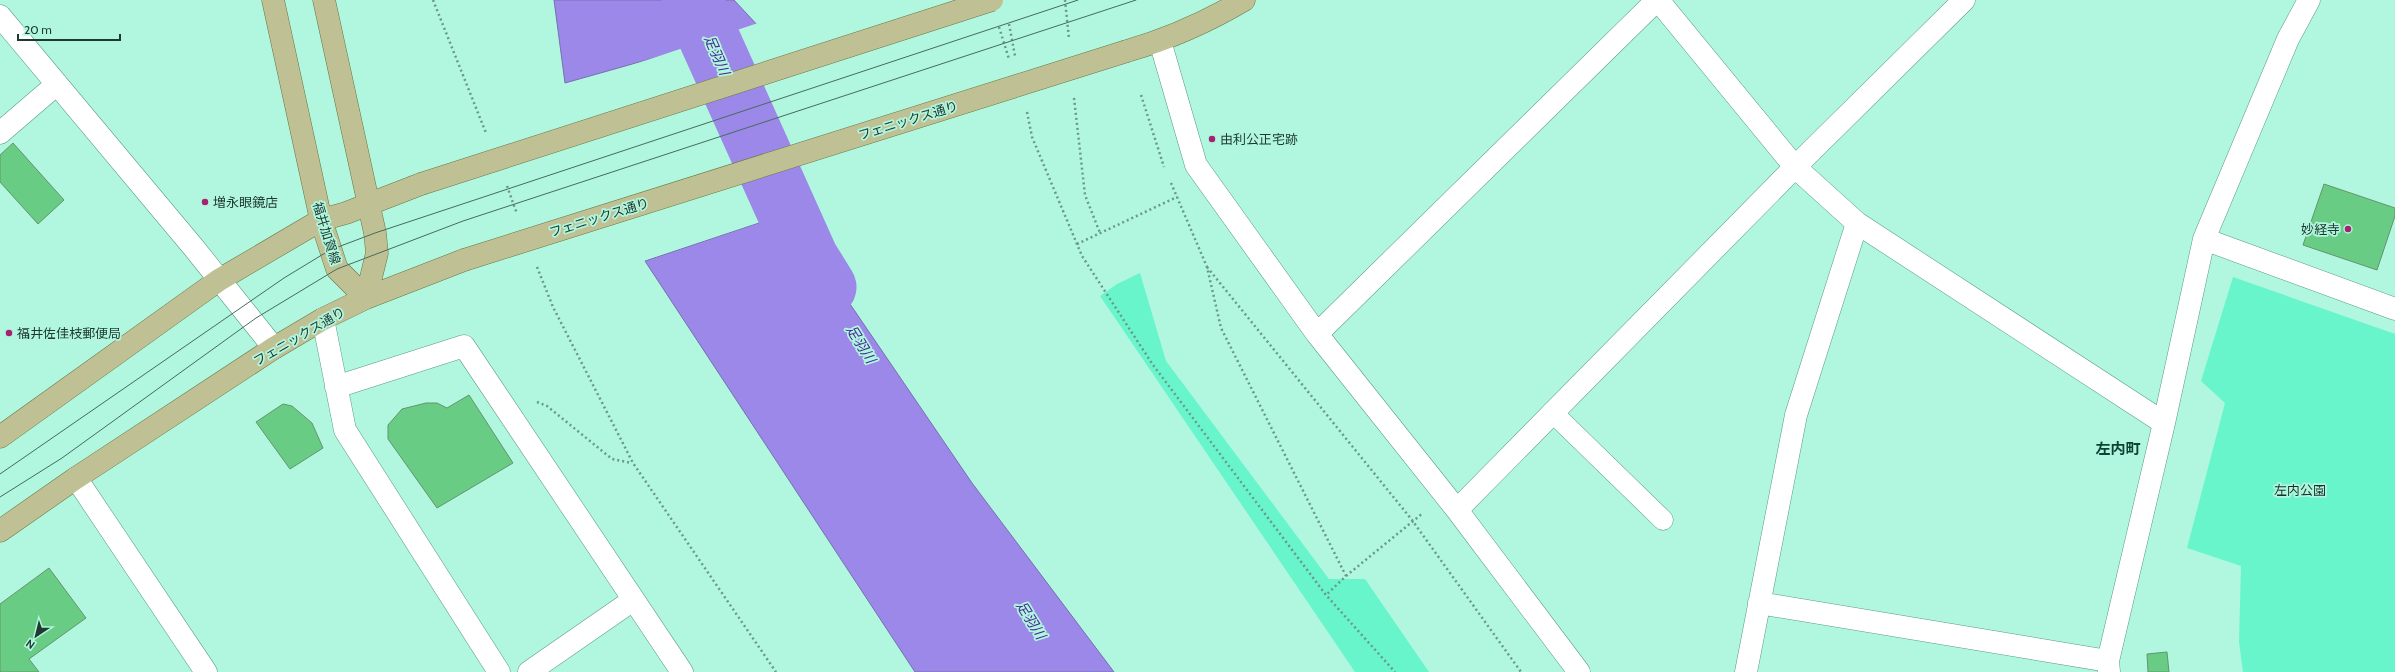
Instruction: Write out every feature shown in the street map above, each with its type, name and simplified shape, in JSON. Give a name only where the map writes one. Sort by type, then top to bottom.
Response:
[{"type":"main road","name":"福井加賀線","points":[[273,0],[321,220],[337,269],[366,298]]},
{"type":"main road","points":[[324,0],[369,205],[377,253],[366,298]]},
{"type":"main road","points":[[0,437],[219,280],[321,220],[369,205],[421,184],[992,0]]},
{"type":"main road","name":"フェニックス通り","points":[[0,532],[76,478],[274,348],[323,319],[366,298],[464,260],[1160,41],[1212,19],[1244,0]]},
{"type":"street","points":[[1317,334],[1657,0],[1795,167],[1857,223],[2164,423]]},
{"type":"street","points":[[1452,503],[1552,412],[1795,167],[1964,0]]},
{"type":"street","points":[[1759,603],[2108,666],[2164,423],[2204,239],[2288,38],[2309,0]]},
{"type":"street","points":[[0,16],[274,348]]},
{"type":"street","points":[[1160,41],[1196,165],[1317,334],[1452,503],[1579,672]]},
{"type":"street","points":[[0,133],[57,84]]},
{"type":"street","points":[[1746,672],[1796,415],[1857,223]]},
{"type":"street","points":[[2204,239],[2395,309]]},
{"type":"street","points":[[323,319],[345,430],[499,672]]},
{"type":"street","points":[[336,387],[464,346],[632,600],[682,672]]},
{"type":"street","points":[[76,478],[206,672]]},
{"type":"street","points":[[530,672],[632,600]]},
{"type":"lane","points":[[1552,412],[1663,520]]},
{"type":"path","points":[[433,0],[488,138]]},
{"type":"path","points":[[1066,0],[1070,46]]},
{"type":"path","points":[[1008,23],[1016,61]]},
{"type":"path","points":[[1074,93],[1085,195],[1100,233]]},
{"type":"path","points":[[1026,106],[1032,137],[1082,256],[1152,365],[1326,595],[1395,672]]},
{"type":"path","points":[[505,182],[519,219]]},
{"type":"path","points":[[1077,244],[1177,197]]},
{"type":"path","points":[[536,263],[553,307],[633,463],[776,672]]},
{"type":"path","points":[[1346,576],[1221,328],[1207,267],[1412,520],[1521,672]]},
{"type":"path","points":[[534,401],[547,406],[612,459],[633,463]]},
{"type":"path","points":[[1326,595],[1412,520],[1452,503]]},
{"type":"green space","points":[[1140,273],[1166,361],[1329,579],[1365,579],[1429,672],[1355,672],[1100,296],[1117,284]]},
{"type":"green space","name":"左内公園","points":[[2233,277],[2395,334],[2395,672],[2243,672],[2239,642],[2241,566],[2187,548],[2225,403],[2201,381]]},
{"type":"water","points":[[554,0],[734,0],[760,28],[565,83]]},
{"type":"water","points":[[788,213],[972,483],[1114,672],[915,672],[645,261]]},
{"type":"pier","points":[[758,23],[762,27],[760,30],[611,72]]},
{"type":"pier","points":[[787,211],[790,212],[643,261],[644,259]]},
{"type":"building","points":[[13,143],[64,200],[38,224],[0,182],[0,155]]},
{"type":"building","points":[[2324,184],[2395,208],[2395,216],[2377,270],[2303,245]]},
{"type":"building","points":[[469,395],[513,463],[437,508],[388,439],[388,425],[402,409],[426,403],[437,403],[447,408]]},
{"type":"building","points":[[283,404],[292,406],[312,423],[323,448],[290,469],[256,422]]},
{"type":"building","points":[[49,568],[86,618],[29,659],[39,672],[0,672],[0,604]]},
{"type":"building","points":[[2167,652],[2169,672],[2148,672],[2147,654]]},
{"type":"waterway","name":"足羽川","points":[[692,0],[808,258],[826,287]]},
{"type":"tram line","points":[[0,474],[284,278],[330,250],[375,233],[1078,0]]},
{"type":"tram line","points":[[0,497],[62,458],[256,318],[337,269],[463,221],[1136,0]]},
{"type":"place","name":"由利公正宅跡","points":[[1212,139]]},
{"type":"place","name":"増永眼鏡店","points":[[205,202]]},
{"type":"place","name":"妙経寺","points":[[2348,229]]},
{"type":"place","name":"福井佐佳枝郵便局","points":[[9,333]]},
{"type":"district","name":"左内町","points":[[2118,449]]}]
